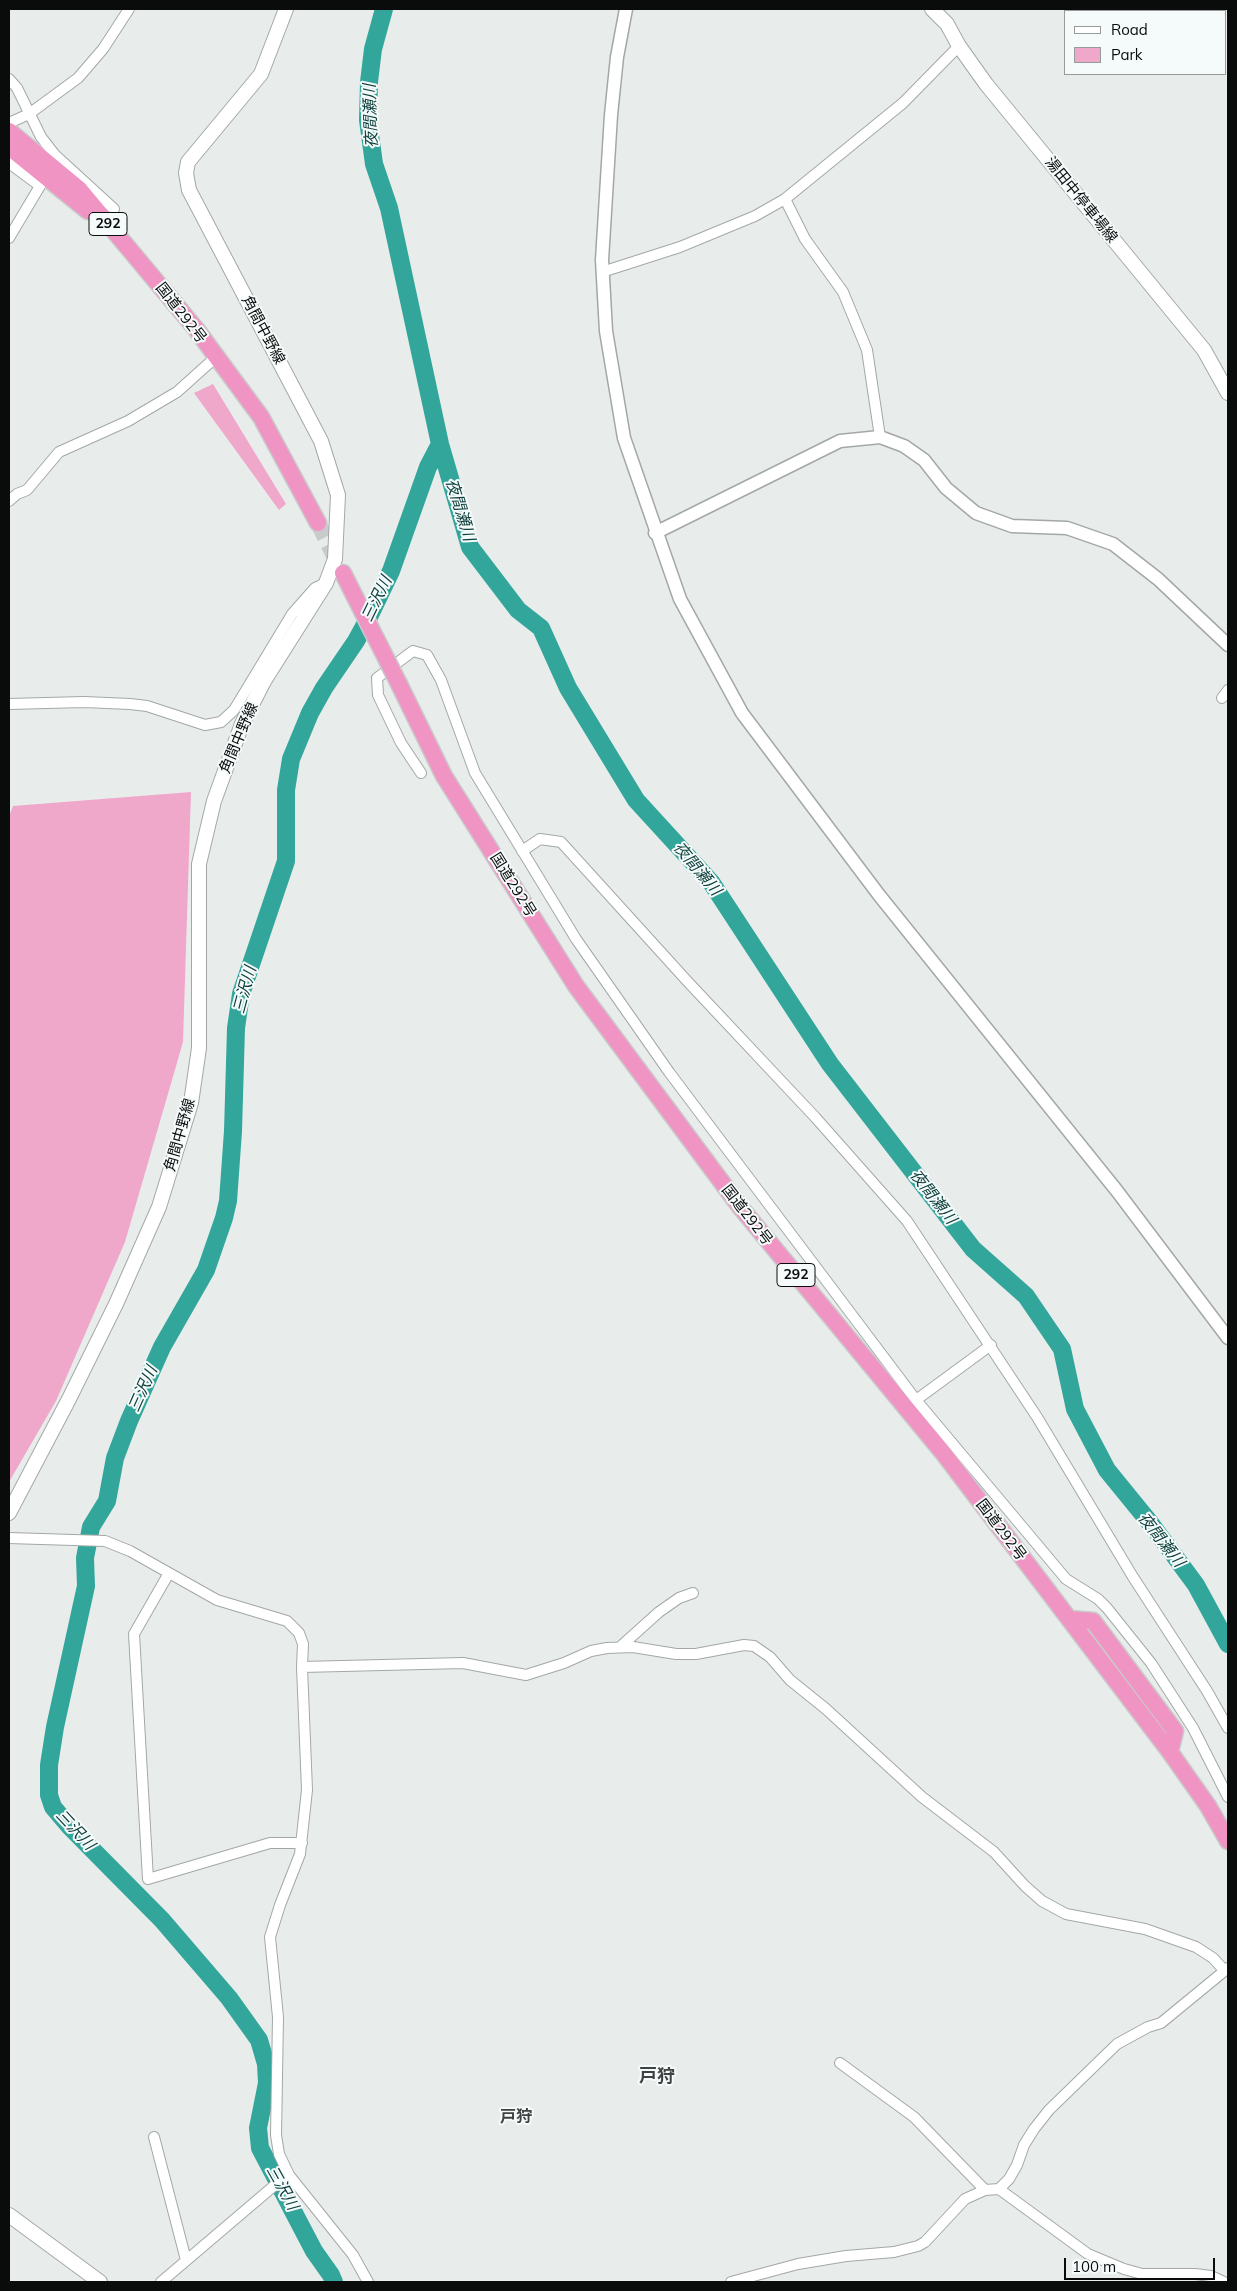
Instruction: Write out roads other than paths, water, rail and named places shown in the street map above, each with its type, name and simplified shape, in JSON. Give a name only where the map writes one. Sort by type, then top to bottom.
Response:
[{"type":"highway","name":"国道292号","points":[[9,132],[121,238],[196,329],[261,417],[318,523]]},
{"type":"highway","name":"国道292号","points":[[343,573],[400,684],[444,776],[576,986],[741,1208],[944,1454],[1170,1752],[1208,1806],[1228,1841]]},
{"type":"main road","name":"角間中野線","points":[[9,1513],[112,1313],[159,1206],[191,1103],[200,1048],[200,864],[214,801],[242,724],[264,681],[326,583],[335,559],[338,495],[321,441],[189,190],[186,173],[188,162],[261,74],[286,9]]},
{"type":"main road","name":"湯田中停車場線","points":[[932,9],[947,24],[959,46],[992,91],[1204,350],[1228,393]]},
{"type":"main road","points":[[9,2215],[100,2282]]},
{"type":"street","points":[[9,132],[78,78],[103,49],[129,9]]},
{"type":"street","points":[[626,9],[617,56],[611,115],[602,272],[606,331],[624,438],[655,533],[680,599],[742,713],[879,895],[1117,1191],[1228,1338]]},
{"type":"street","points":[[602,272],[680,247],[755,216],[785,199],[903,103],[959,46]]},
{"type":"street","points":[[9,80],[17,88],[41,137],[56,155],[114,209]]},
{"type":"street","points":[[9,163],[40,186],[9,238]]},
{"type":"street","points":[[785,199],[806,239],[843,292],[867,350],[880,437]]},
{"type":"street","points":[[9,501],[16,494],[27,490],[59,452],[128,421],[177,392],[216,357]]},
{"type":"street","points":[[655,533],[840,441],[880,437],[904,446],[924,460],[946,488],[976,513],[1012,526],[1067,528],[1113,544],[1158,579],[1228,645]]},
{"type":"street","points":[[9,704],[84,702],[130,704],[146,706],[205,725],[221,722],[234,710],[292,614],[314,588],[326,583]]},
{"type":"street","points":[[421,773],[401,743],[378,695],[377,678],[414,651],[427,656],[441,680],[475,773],[522,851],[576,939],[669,1072],[916,1400],[1066,1579],[1098,1599],[1108,1608],[1151,1663],[1193,1728],[1228,1797]]},
{"type":"street","points":[[522,851],[540,839],[562,842],[688,982],[815,1117],[907,1221],[1037,1417],[1133,1577],[1207,1691],[1228,1728]]},
{"type":"street","points":[[916,1400],[990,1345]]},
{"type":"street","points":[[9,1538],[105,1541],[130,1551],[217,1600],[287,1621],[299,1633],[303,1644],[302,1667],[307,1790],[300,1854],[270,1937],[278,2017],[276,2135],[279,2154],[288,2176],[353,2256],[368,2282]]},
{"type":"street","points":[[169,1573],[134,1634],[148,1879],[270,1842],[302,1843]]},
{"type":"street","points":[[620,1647],[659,1612],[679,1598],[693,1592]]},
{"type":"street","points":[[302,1667],[463,1663],[526,1675],[564,1663],[591,1651],[620,1647],[633,1647],[676,1654],[696,1654],[744,1645],[754,1646],[770,1657],[790,1680],[826,1709],[922,1797],[994,1852],[1025,1886],[1042,1901],[1066,1914],[1145,1929],[1196,1947],[1226,1969],[1161,2023],[1148,2027],[1117,2044],[1049,2110],[1024,2145],[1018,2165],[1009,2179],[999,2189]]},
{"type":"street","points":[[840,2063],[914,2117],[985,2190]]},
{"type":"street","points":[[154,2137],[186,2260]]},
{"type":"street","points":[[160,2282],[288,2176]]},
{"type":"street","points":[[731,2282],[798,2264],[846,2256],[894,2252],[918,2246],[925,2242],[965,2199],[985,2190],[999,2189],[1088,2254],[1142,2274],[1195,2274],[1211,2276],[1224,2282]]},
{"type":"waterway","name":"夜間瀬川","points":[[384,9],[373,49],[369,82],[368,120],[374,164],[389,208],[440,444],[470,547],[518,610],[541,628],[568,688],[636,800],[711,882],[830,1064],[973,1249],[1026,1296],[1062,1349],[1075,1409],[1107,1470],[1151,1524],[1196,1585],[1228,1644]]},
{"type":"waterway","name":"三沢川","points":[[334,2282],[314,2251],[260,2148],[258,2128],[267,2083],[266,2064],[259,2040],[229,1998],[162,1920],[70,1827],[53,1807],[49,1795],[49,1765],[55,1727],[86,1586],[85,1558],[91,1527],[107,1501],[115,1458],[129,1421],[162,1347],[206,1270],[224,1218],[228,1201],[233,1131],[236,1028],[241,994],[286,861],[286,790],[291,759],[310,713],[324,688],[356,641],[391,571],[428,467],[440,444]]},
{"type":"tunnel","points":[[318,523],[338,564]]},
{"type":"district","name":"戸狩","points":[[657,2077]]},
{"type":"district","name":"戸狩","points":[[516,2117]]}]
